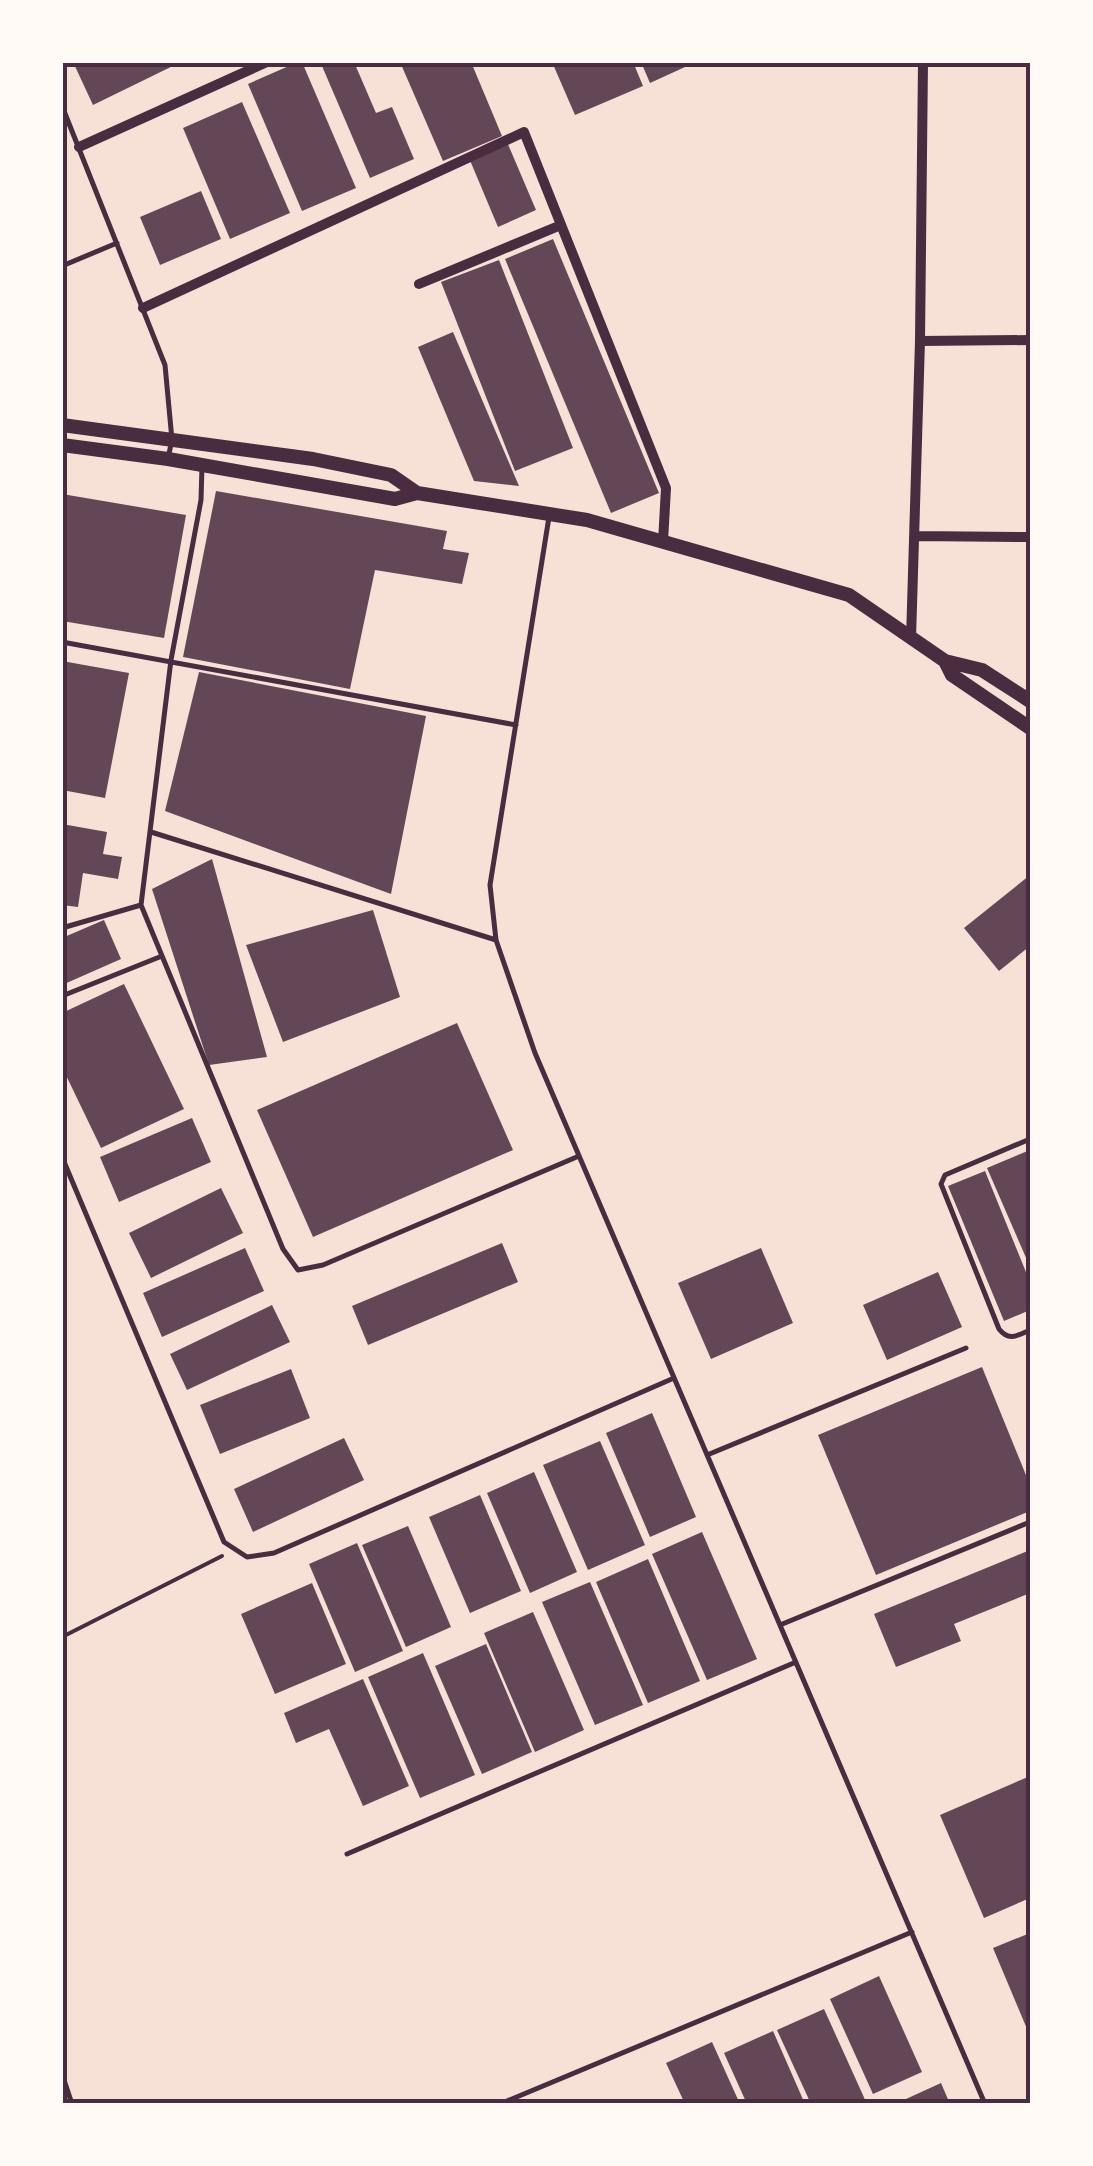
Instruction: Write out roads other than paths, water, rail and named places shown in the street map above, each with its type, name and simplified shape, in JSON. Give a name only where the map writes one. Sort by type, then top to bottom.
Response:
[{"type":"street","points":[[79,147],[267,62]]},
{"type":"street","points":[[912,639],[923,62]]},
{"type":"street","points":[[143,308],[524,132],[666,488],[663,542]]},
{"type":"street","points":[[419,284],[561,225]]},
{"type":"street","points":[[920,341],[1030,340]]},
{"type":"street","points":[[62,424],[391,474],[417,493]]},
{"type":"street","points":[[62,445],[168,459],[395,499],[417,493],[586,520],[849,595],[945,661],[982,670],[1030,701]]},
{"type":"street","points":[[915,536],[1030,537]]},
{"type":"street","points":[[945,661],[952,675],[1030,728]]},
{"type":"lane","points":[[62,106],[165,365],[172,440],[168,459]]},
{"type":"lane","points":[[62,266],[117,243]]},
{"type":"lane","points":[[202,466],[201,500],[172,660],[140,905],[283,1250],[298,1270],[323,1265],[579,1156]]},
{"type":"lane","points":[[550,514],[490,885],[496,940],[535,1053],[985,2104]]},
{"type":"lane","points":[[62,642],[516,725]]},
{"type":"lane","points":[[151,832],[496,940]]},
{"type":"lane","points":[[62,928],[140,905]]},
{"type":"lane","points":[[62,996],[162,956]]},
{"type":"lane","points":[[1030,1138],[945,1175],[941,1184],[999,1330],[1012,1338],[1030,1330]]},
{"type":"lane","points":[[62,1157],[224,1542],[248,1558],[274,1553],[674,1378]]},
{"type":"lane","points":[[707,1455],[966,1348]]},
{"type":"lane","points":[[780,1625],[1030,1522]]},
{"type":"lane","points":[[347,1854],[796,1662]]},
{"type":"lane","points":[[500,2104],[912,1932]]},
{"type":"lane","points":[[62,2074],[72,2104]]}]
